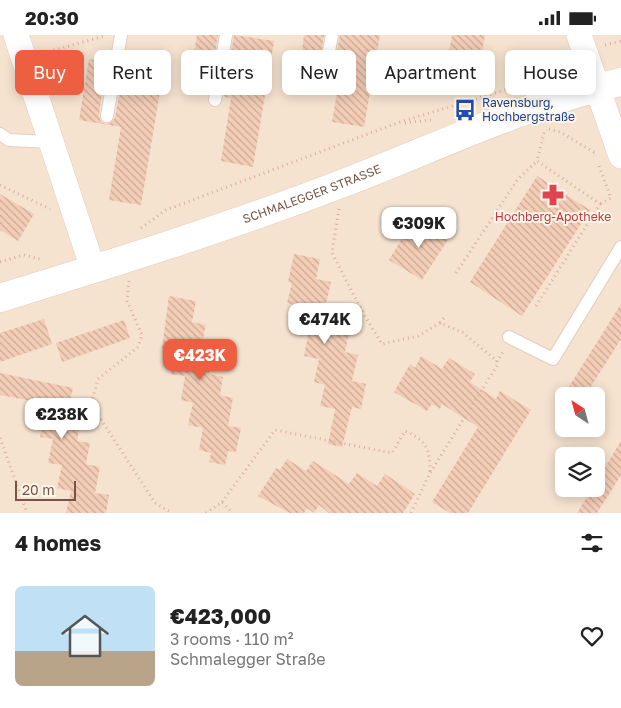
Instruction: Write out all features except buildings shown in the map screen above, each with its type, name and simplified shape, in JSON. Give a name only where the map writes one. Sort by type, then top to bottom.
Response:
[{"type":"street","points":[[16,35],[21,50]]},
{"type":"street","points":[[581,43],[609,84],[619,150]]},
{"type":"street","name":"SCHMALEGGER STRASSE","points":[[0,298],[126,258],[339,185],[539,107],[609,84]]},
{"type":"street","points":[[36,95],[93,269]]},
{"type":"lane","points":[[107,116],[121,35]]},
{"type":"lane","points":[[215,100],[226,35]]},
{"type":"lane","points":[[329,50],[332,35]]},
{"type":"lane","points":[[0,134],[9,140],[51,142]]},
{"type":"lane","points":[[510,337],[553,359],[621,247]]},
{"type":"path","points":[[53,50],[111,35]]},
{"type":"path","points":[[136,231],[166,210],[397,123],[505,90]]},
{"type":"path","points":[[456,273],[518,179],[537,161],[546,128],[560,132],[594,152],[619,150]]},
{"type":"path","points":[[536,306],[600,204],[611,198],[594,152]]},
{"type":"path","points":[[537,161],[600,204]]},
{"type":"path","points":[[0,185],[39,205],[77,219]]},
{"type":"path","points":[[339,185],[340,201],[332,253],[363,313],[382,344],[418,336],[440,323],[446,315]]},
{"type":"path","points":[[0,262],[24,255],[43,260]]},
{"type":"path","points":[[126,258],[130,271],[127,301],[142,335],[138,347],[98,379],[91,403],[155,503],[172,513]]},
{"type":"path","points":[[440,323],[462,332],[497,361]]},
{"type":"path","points":[[411,513],[430,473],[498,364],[497,361],[510,337]]},
{"type":"path","points":[[206,513],[222,502],[275,429],[392,453],[405,431],[421,438],[430,456],[430,473]]},
{"type":"path","points":[[0,438],[27,513]]},
{"type":"path","points":[[222,502],[233,513]]},
{"type":"shaded area","points":[[0,35],[621,35],[621,513],[0,513]]},
{"type":"place","name":"Ravensburg, Hochbergstraße","points":[[465,110]]},
{"type":"place","name":"Hochberg-Apotheke","points":[[553,195]]}]
